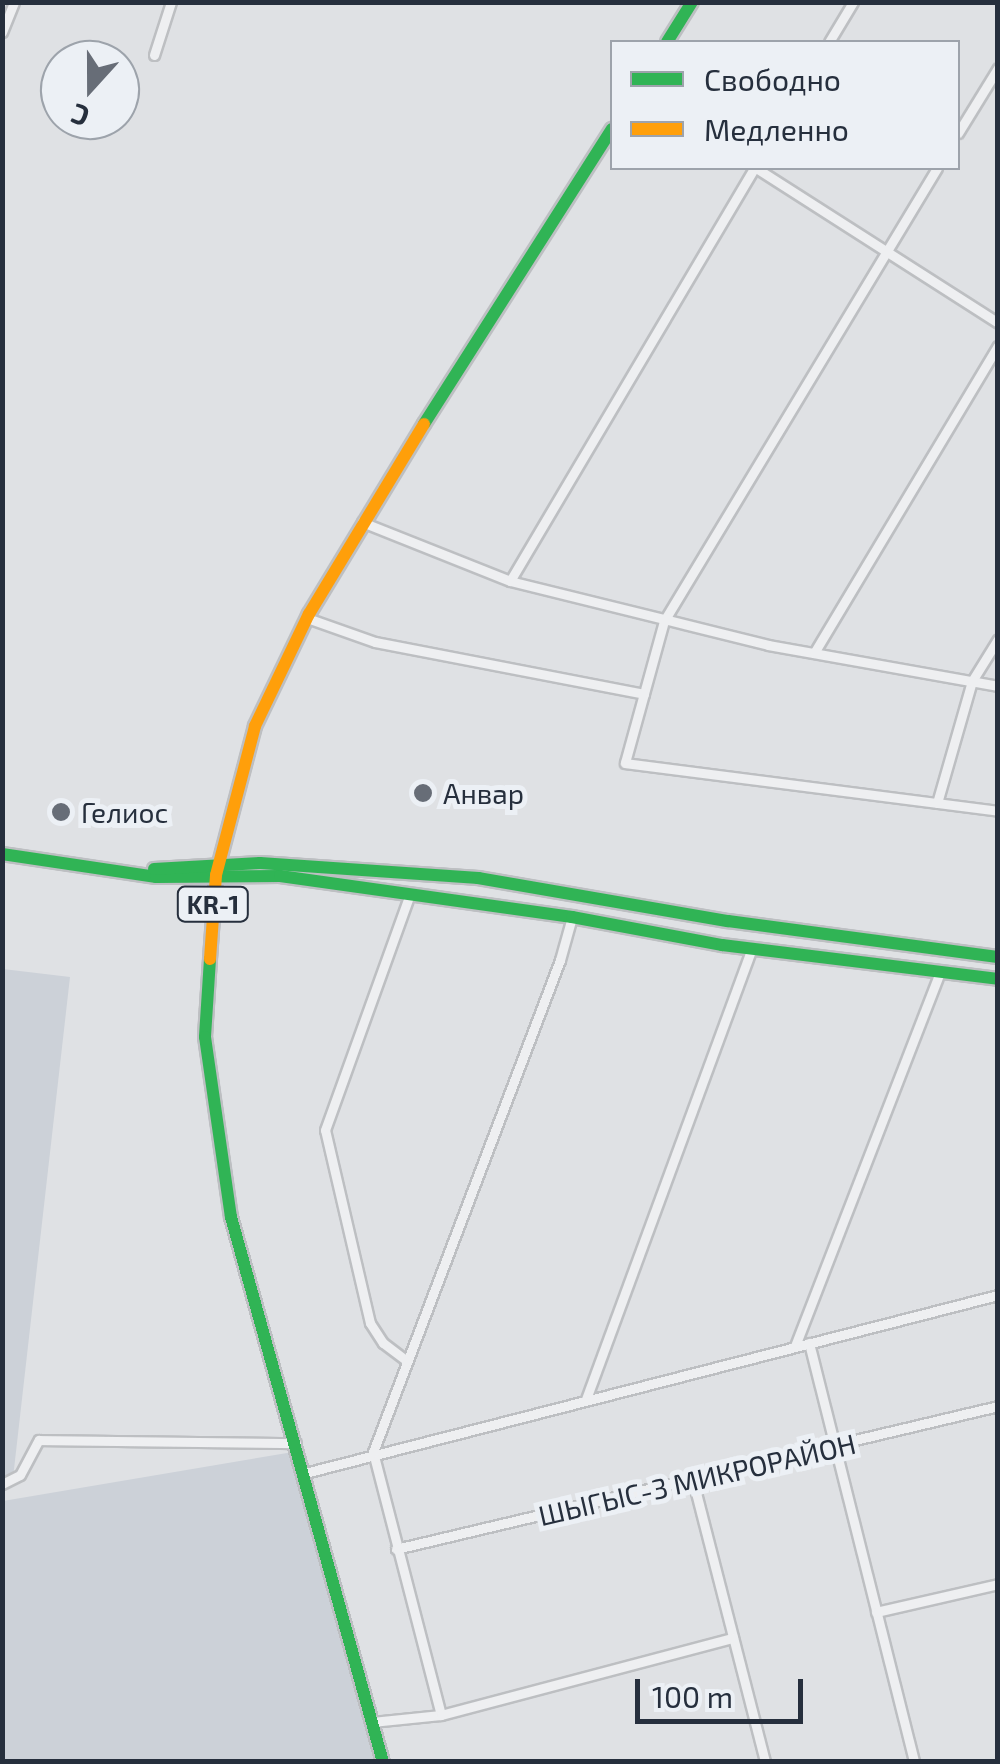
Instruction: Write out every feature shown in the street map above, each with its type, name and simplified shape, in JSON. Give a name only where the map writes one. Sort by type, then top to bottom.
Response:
[{"type":"main road","points":[[668,40],[692,2]]},
{"type":"main road","name":"KR-1","points":[[382,1762],[305,1472],[231,1217],[215,1128],[205,1037],[217,869],[264,704],[307,618],[362,522],[610,131]]},
{"type":"main road","points":[[2,854],[117,873],[217,869],[478,878],[728,921],[998,957]]},
{"type":"main road","points":[[217,869],[572,917],[722,945],[998,979]]},
{"type":"main road","points":[[722,945],[728,921]]},
{"type":"street","points":[[2,32],[14,2]]},
{"type":"street","points":[[154,55],[171,2]]},
{"type":"street","points":[[830,40],[853,2]]},
{"type":"street","points":[[960,131],[998,68]]},
{"type":"street","points":[[510,581],[754,170]]},
{"type":"street","points":[[758,170],[998,323]]},
{"type":"street","points":[[936,170],[664,621],[625,764],[998,811]]},
{"type":"street","points":[[814,653],[998,346]]},
{"type":"street","points":[[362,522],[510,581],[664,621],[998,686]]},
{"type":"street","points":[[307,618],[375,642],[644,694]]},
{"type":"street","points":[[937,803],[972,680],[998,639]]},
{"type":"street","points":[[407,1361],[383,1343],[370,1323],[325,1130],[410,894]]},
{"type":"street","points":[[441,1715],[373,1452],[560,960],[572,917]]},
{"type":"street","points":[[586,1399],[752,948]]},
{"type":"street","points":[[796,1346],[940,972]]},
{"type":"street","points":[[305,1472],[998,1296]]},
{"type":"street","points":[[809,1343],[914,1762]]},
{"type":"street","name":"ШЫГЫС-3 МИКРОРАЙОН","points":[[396,1549],[998,1406]]},
{"type":"street","points":[[2,1484],[20,1475],[39,1440],[296,1443]]},
{"type":"street","points":[[694,1481],[765,1762]]},
{"type":"street","points":[[876,1612],[998,1584]]},
{"type":"street","points":[[372,1722],[441,1715],[734,1638]]},
{"type":"shaded area","points":[[3,969],[70,977],[13,1478],[3,1476]]},
{"type":"shaded area","points":[[299,1451],[382,1761],[3,1762],[3,1501]]},
{"type":"traffic: fast","points":[[668,40],[692,2]]},
{"type":"traffic: fast","points":[[424,424],[610,132]]},
{"type":"traffic: fast","points":[[2,854],[156,877],[280,876],[572,917],[722,945],[998,979]]},
{"type":"traffic: fast","points":[[154,869],[260,863],[478,878],[728,921],[998,957]]},
{"type":"traffic: fast","points":[[210,959],[205,1037],[231,1217],[383,1762]]},
{"type":"traffic: slow","points":[[210,959],[216,875],[255,726],[309,614],[424,424]]},
{"type":"place","name":"Анвар","points":[[423,793]]},
{"type":"place","name":"Гелиос","points":[[61,812]]}]
